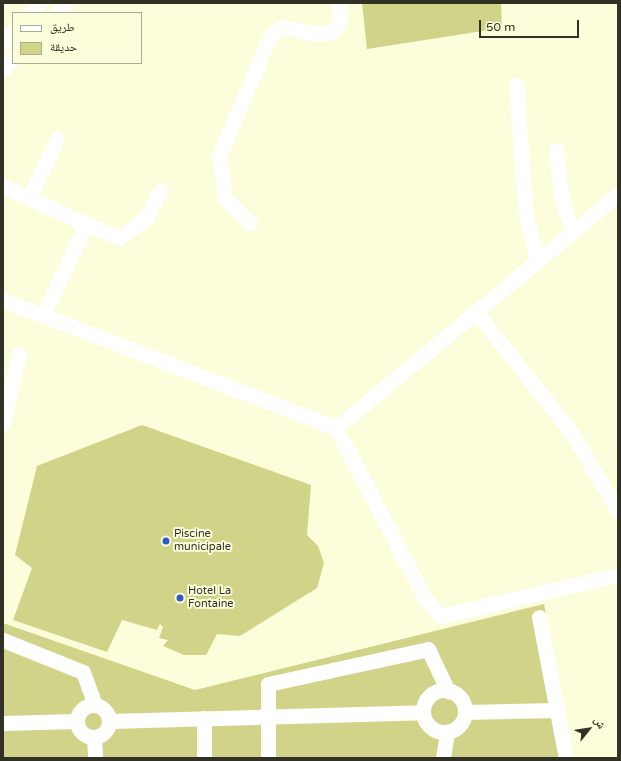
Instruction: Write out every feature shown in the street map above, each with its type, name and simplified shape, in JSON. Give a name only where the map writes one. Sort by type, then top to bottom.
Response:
[{"type":"street","points":[[31,12],[40,3]]},
{"type":"street","points":[[57,12],[66,3]]},
{"type":"street","points":[[250,223],[225,198],[219,156],[270,36],[282,27],[317,34],[332,32],[340,20],[339,3]]},
{"type":"street","points":[[3,43],[12,33]]},
{"type":"street","points":[[3,70],[12,60]]},
{"type":"street","points":[[516,85],[526,216],[537,259]]},
{"type":"street","points":[[29,198],[57,139]]},
{"type":"street","points":[[556,150],[561,197],[572,231]]},
{"type":"street","points":[[3,186],[120,238],[146,218],[160,190]]},
{"type":"street","points":[[336,428],[476,312],[537,259],[618,194]]},
{"type":"street","points":[[43,314],[86,224]]},
{"type":"street","points":[[3,300],[43,314],[336,428],[425,598],[440,616],[618,575]]},
{"type":"street","points":[[476,312],[571,432],[618,511]]},
{"type":"street","points":[[3,423],[20,354]]},
{"type":"street","points":[[538,617],[558,710],[566,758]]},
{"type":"street","points":[[3,640],[74,666],[83,672],[95,705]]},
{"type":"street","points":[[268,758],[268,684],[428,649],[448,691],[461,698],[465,712],[460,726],[447,732],[428,725],[424,712],[428,698],[448,691]]},
{"type":"street","points":[[77,721],[85,707],[95,705],[105,710],[109,720],[104,732],[94,737]]},
{"type":"street","points":[[465,712],[558,710]]},
{"type":"street","points":[[109,720],[424,712]]},
{"type":"street","points":[[204,718],[204,758]]},
{"type":"street","points":[[3,723],[77,721]]},
{"type":"street","points":[[77,721],[81,731],[94,737]]},
{"type":"street","points":[[443,758],[447,732]]},
{"type":"street","points":[[94,737],[95,758]]},
{"type":"green space","points":[[362,3],[501,3],[502,28],[367,49]]},
{"type":"green space","name":"Piscine municipale","points":[[142,425],[311,485],[307,535],[318,546],[324,563],[317,588],[240,636],[217,634],[206,655],[184,655],[163,646],[168,640],[159,638],[163,627],[160,624],[157,630],[122,620],[107,652],[13,620],[32,568],[15,555],[37,466]]},
{"type":"green space","points":[[544,604],[572,758],[3,758],[3,623],[195,690]]},
{"type":"place","name":"Piscine municipale","points":[[166,541]]},
{"type":"place","name":"Hotel La Fontaine","points":[[180,598]]}]
